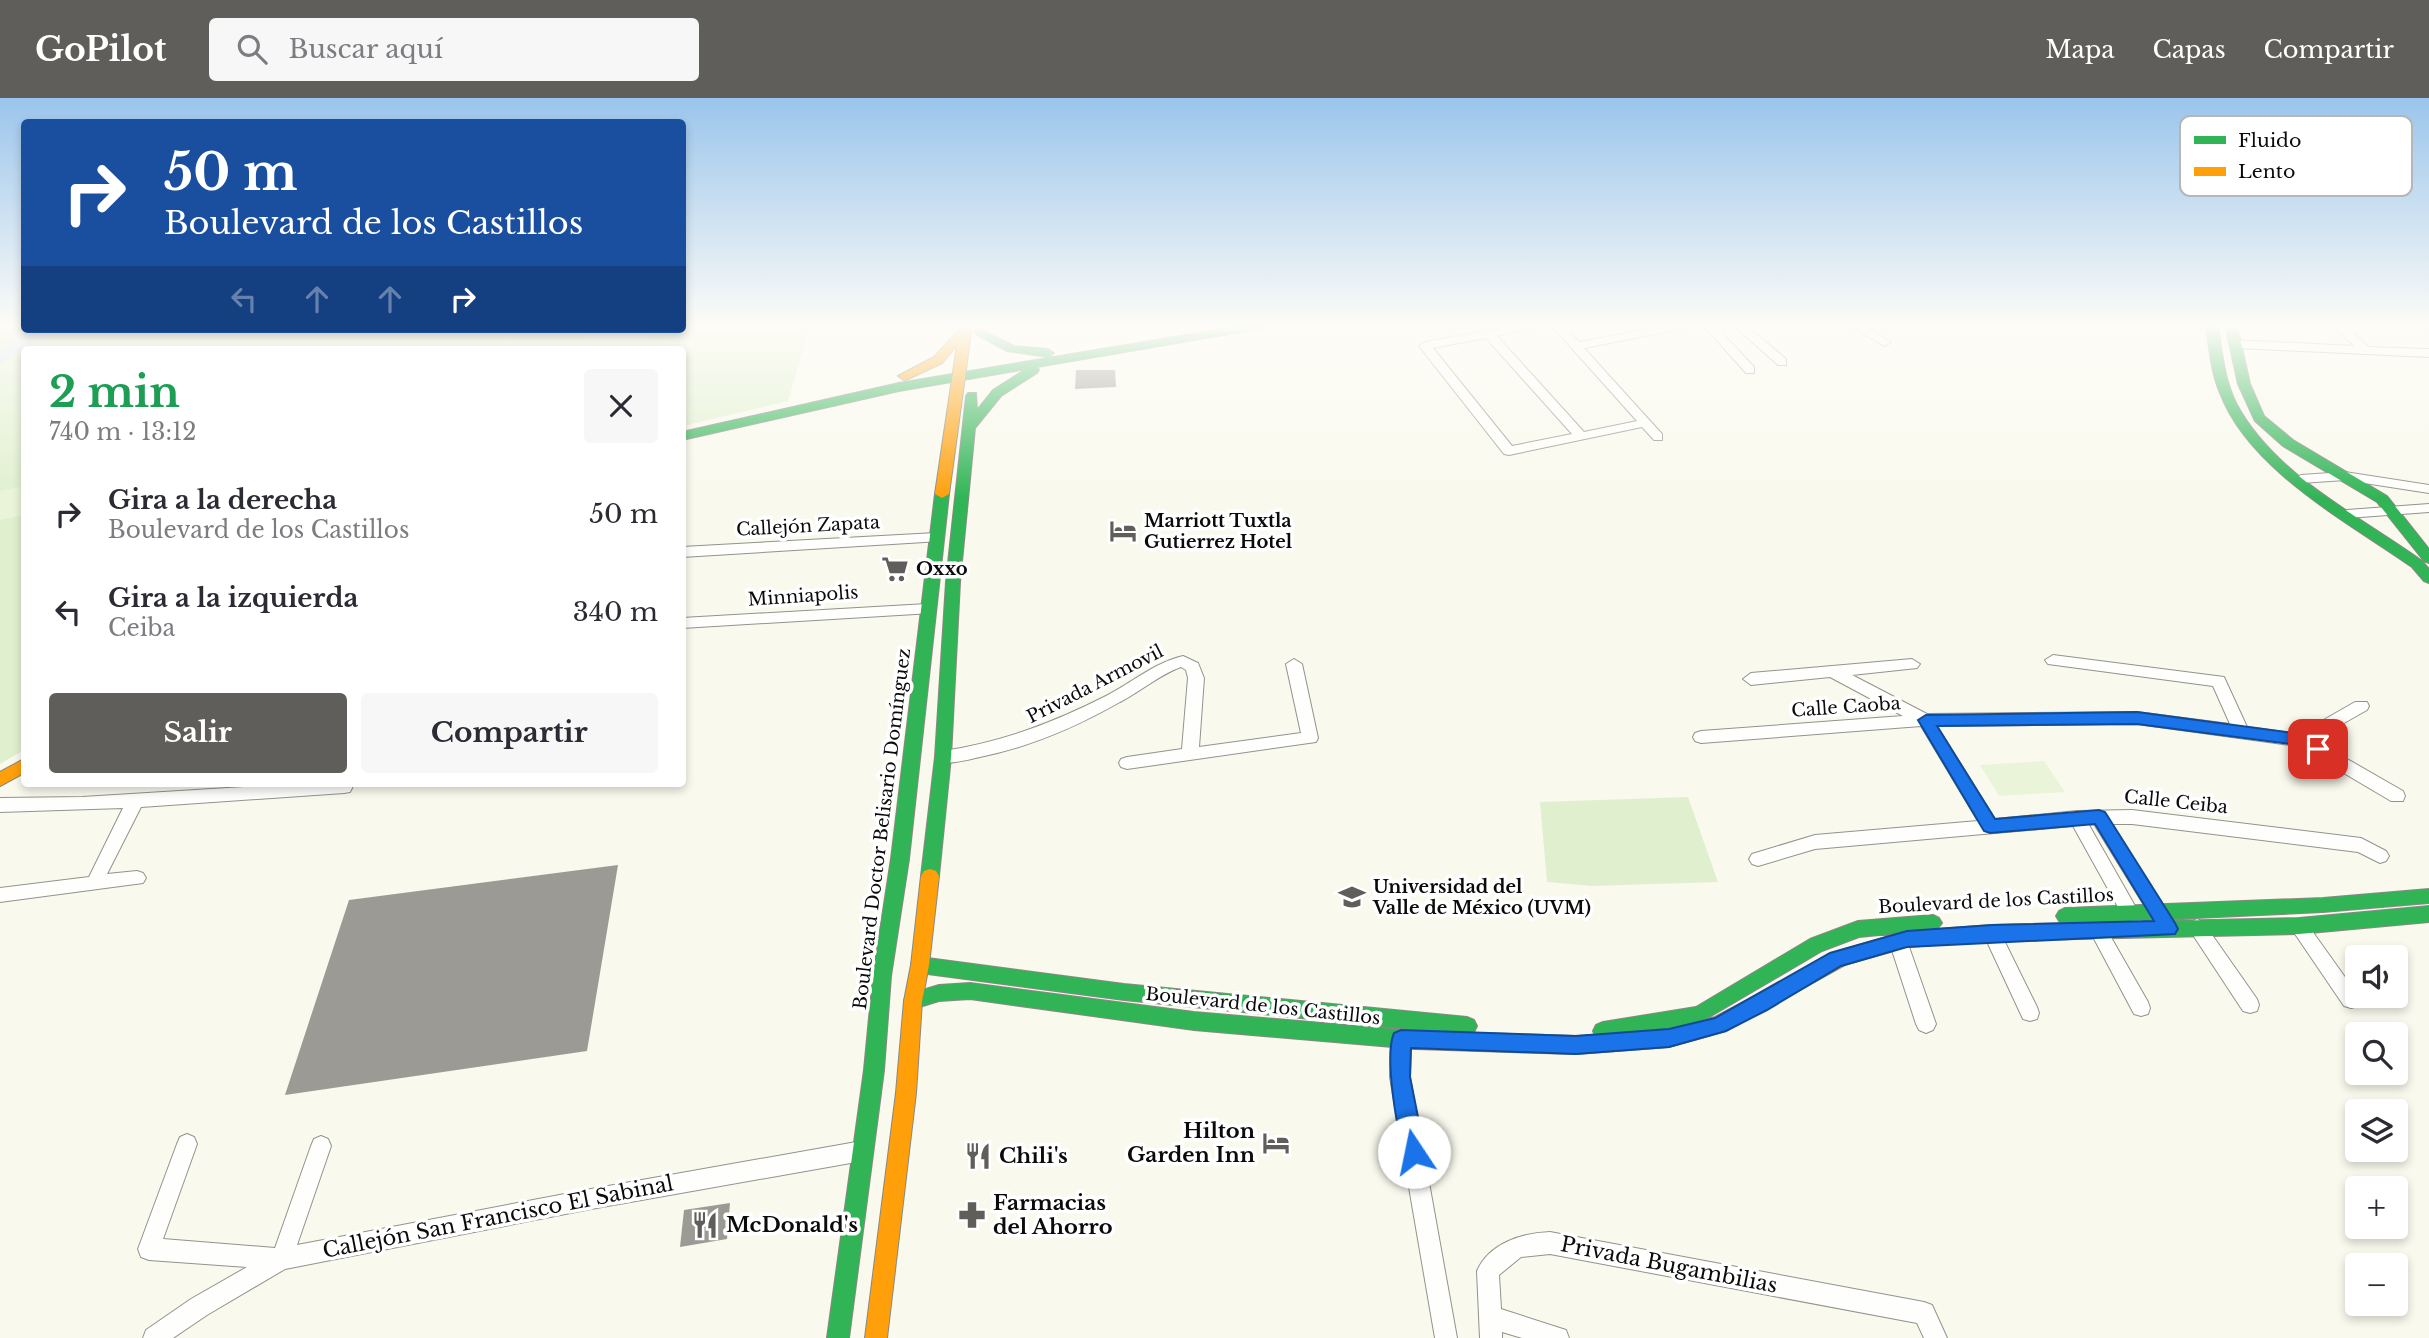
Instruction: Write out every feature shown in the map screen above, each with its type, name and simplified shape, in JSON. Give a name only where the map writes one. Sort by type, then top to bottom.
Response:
[{"type":"main road","points":[[686,429],[876,383]]},
{"type":"main road","points":[[686,435],[795,407],[911,383]]},
{"type":"main road","name":"Boulevard Doctor Belisario Domínguez","points":[[838,1338],[874,1070],[882,976],[900,859],[936,538],[953,425],[964,383]]},
{"type":"main road","name":"Boulevard Doctor Belisario Domínguez","points":[[876,1338],[943,757],[953,582],[970,427],[968,383]]},
{"type":"main road","points":[[970,427],[986,401],[1009,383]]},
{"type":"main road","points":[[2224,383],[2235,412],[2266,449],[2347,514],[2408,557],[2429,578]]},
{"type":"main road","points":[[2245,383],[2251,404],[2262,419],[2293,445],[2375,494],[2394,511],[2429,558]]},
{"type":"main road","points":[[880,390],[913,390],[938,399],[953,425]]},
{"type":"main road","points":[[0,771],[21,759]]},
{"type":"main road","points":[[0,780],[21,767]]},
{"type":"main road","name":"Boulevard de los Castillos","points":[[920,965],[1012,979],[1443,1025],[1597,1031],[1699,1015],[1816,945],[1857,929],[1921,923],[2323,905],[2429,896]]},
{"type":"main road","name":"Boulevard de los Castillos","points":[[913,1001],[939,993],[970,992],[1194,1021],[1401,1039],[1576,1045],[1669,1038],[1719,1025],[1761,1004],[1836,959],[1898,941],[1992,933],[2299,926],[2429,914]]},
{"type":"main road","points":[[1921,923],[1930,938]]},
{"type":"main road","points":[[1270,1027],[1271,1008]]},
{"type":"street","points":[[1454,383],[1509,451],[1645,423]]},
{"type":"street","points":[[1533,383],[1580,435]]},
{"type":"street","points":[[1609,383],[1658,437]]},
{"type":"street","points":[[2301,479],[2345,476],[2429,489]]},
{"type":"street","points":[[2347,514],[2429,508]]},
{"type":"street","name":"Callejón Zapata","points":[[686,552],[936,538]]},
{"type":"street","name":"Minniapolis","points":[[686,623],[927,609]]},
{"type":"street","points":[[2053,660],[2219,681],[2241,730]]},
{"type":"street","name":"Privada Armovil","points":[[943,757],[996,749],[1032,738],[1120,696],[1169,664],[1183,662],[1193,667],[1196,678],[1190,755]]},
{"type":"street","points":[[1127,763],[1310,738],[1294,664]]},
{"type":"street","points":[[1751,679],[1912,664]]},
{"type":"street","points":[[1833,672],[1926,720],[1990,826]]},
{"type":"street","points":[[2301,740],[2361,705]]},
{"type":"street","name":"Calle Caoba","points":[[1701,737],[1926,720],[2137,718],[2301,740],[2397,796]]},
{"type":"street","points":[[0,805],[135,801],[344,787]]},
{"type":"street","points":[[94,884],[135,801]]},
{"type":"street","points":[[2099,817],[2169,929]]},
{"type":"street","name":"Calle Ceiba","points":[[1758,859],[1815,842],[2099,817],[2132,817],[2361,845],[2380,856]]},
{"type":"street","points":[[2077,818],[2141,930]]},
{"type":"street","points":[[0,895],[137,878]]},
{"type":"street","points":[[2299,926],[2345,991]]},
{"type":"street","points":[[2197,927],[2250,1005]]},
{"type":"street","points":[[2098,930],[2141,1008]]},
{"type":"street","points":[[1992,933],[2031,1013]]},
{"type":"street","points":[[1898,941],[1926,1024]]},
{"type":"street","points":[[1401,1039],[1400,1077],[1446,1338]]},
{"type":"street","points":[[187,1144],[149,1250],[282,1259],[321,1146]]},
{"type":"street","name":"Callejón San Francisco El Sabinal","points":[[154,1338],[200,1307],[282,1259],[604,1196],[862,1151]]},
{"type":"street","name":"Privada Bugambilias","points":[[1491,1328],[1488,1271],[1507,1251],[1526,1243],[1550,1242],[1924,1313],[1936,1338]]},
{"type":"street","points":[[1491,1328],[1558,1338]]},
{"type":"green space","points":[[0,383],[21,383],[21,752],[0,764]]},
{"type":"green space","points":[[686,383],[793,383],[788,401],[686,425]]},
{"type":"green space","points":[[21,487],[21,516],[0,520],[0,491]]},
{"type":"green space","points":[[2044,761],[2065,792],[1999,796],[1980,765]]},
{"type":"green space","points":[[1688,797],[1718,882],[1592,886],[1547,882],[1540,802]]},
{"type":"building","points":[[1075,383],[1116,383],[1116,387],[1075,389]]},
{"type":"building","points":[[618,865],[587,1051],[285,1095],[349,900]]},
{"type":"building","name":"McDonald's","points":[[730,1203],[727,1239],[680,1247],[684,1210]]},
{"type":"traffic: fast","points":[[686,435],[923,383]]},
{"type":"traffic: fast","points":[[970,426],[997,393],[1013,383]]},
{"type":"traffic: fast","points":[[2223,383],[2230,403],[2246,428],[2266,451],[2314,492],[2417,564],[2429,578]]},
{"type":"traffic: fast","points":[[2244,383],[2259,418],[2288,443],[2382,499],[2429,558]]},
{"type":"traffic: fast","points":[[930,876],[943,757],[953,582],[972,396]]},
{"type":"traffic: fast","points":[[838,1338],[874,1070],[882,976],[900,859],[942,494]]},
{"type":"traffic: fast","points":[[2065,916],[2323,905],[2429,896]]},
{"type":"traffic: fast","points":[[1841,958],[1907,939],[1992,933],[2299,926],[2429,914]]},
{"type":"traffic: fast","points":[[1603,1031],[1699,1015],[1816,945],[1858,929],[1933,923]]},
{"type":"traffic: fast","points":[[920,965],[1124,992],[1467,1026]]},
{"type":"traffic: fast","points":[[913,1001],[939,993],[970,991],[1194,1021],[1416,1040]]},
{"type":"traffic: slow","points":[[942,494],[958,383]]},
{"type":"traffic: slow","points":[[0,780],[21,767]]},
{"type":"traffic: slow","points":[[876,1338],[906,1093],[913,1001],[930,876]]},
{"type":"traffic: slow","points":[[1416,1040],[1576,1045],[1669,1038],[1719,1025],[1841,958]]},
{"type":"place","name":"Marriott Tuxtla Gutierrez Hotel","points":[[1123,531]]},
{"type":"place","name":"Oxxo","points":[[895,569]]},
{"type":"place","name":"Universidad del Valle de México (UVM)","points":[[1352,897]]},
{"type":"place","name":"Hilton Garden Inn","points":[[1276,1143]]},
{"type":"place","name":"Chili's","points":[[978,1156]]},
{"type":"place","name":"Farmacias del Ahorro","points":[[972,1215]]},
{"type":"place","name":"McDonald's","points":[[705,1225]]},
{"type":"route","points":[[1414,1152],[1400,1077],[1401,1039],[1576,1045],[1669,1038],[1719,1025],[1761,1004],[1836,959],[1907,939],[1992,933],[2169,929],[2099,817],[1990,826],[1926,720],[2137,718],[2301,740],[2318,749]]}]
